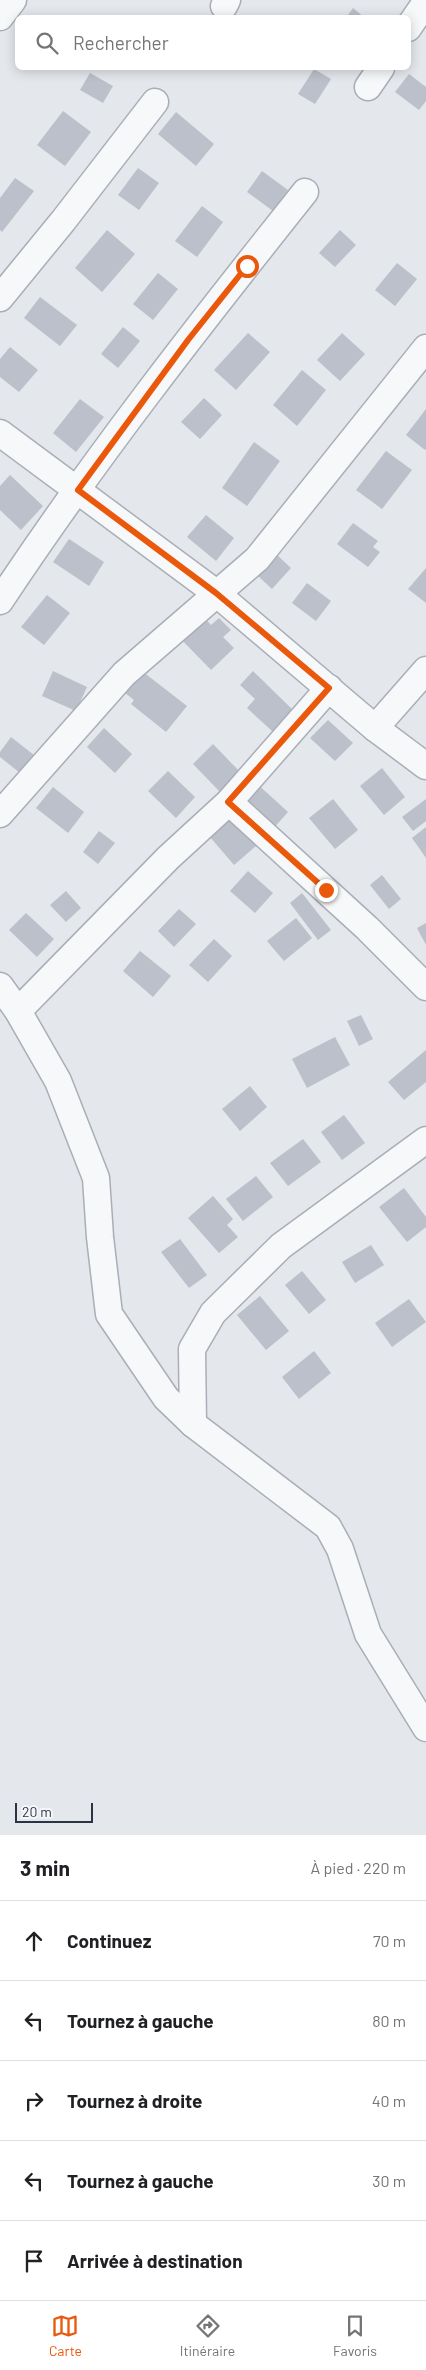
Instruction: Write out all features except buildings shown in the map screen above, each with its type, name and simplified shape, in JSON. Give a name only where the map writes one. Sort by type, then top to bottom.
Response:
[{"type":"street","points":[[0,17],[13,0]]},
{"type":"street","points":[[411,24],[426,2]]},
{"type":"street","points":[[0,298],[63,221],[155,102]]},
{"type":"street","points":[[0,601],[78,490],[188,340],[305,192]]},
{"type":"street","points":[[0,814],[124,674],[257,559],[426,348]]},
{"type":"street","points":[[0,433],[216,593],[376,728],[426,766]]},
{"type":"street","points":[[376,728],[426,670]]},
{"type":"street","points":[[18,1011],[168,858],[228,802],[329,688]]},
{"type":"street","points":[[228,802],[367,928],[426,986]]},
{"type":"street","points":[[0,986],[18,1011],[58,1081],[96,1178],[100,1238],[109,1314],[166,1398],[193,1424],[328,1527],[340,1549],[368,1634],[426,1728]]},
{"type":"street","points":[[193,1424],[192,1349],[212,1313],[281,1246],[426,1140]]},
{"type":"route","points":[[247,266],[188,340],[78,490],[216,593],[329,688],[228,802],[326,890]]}]
